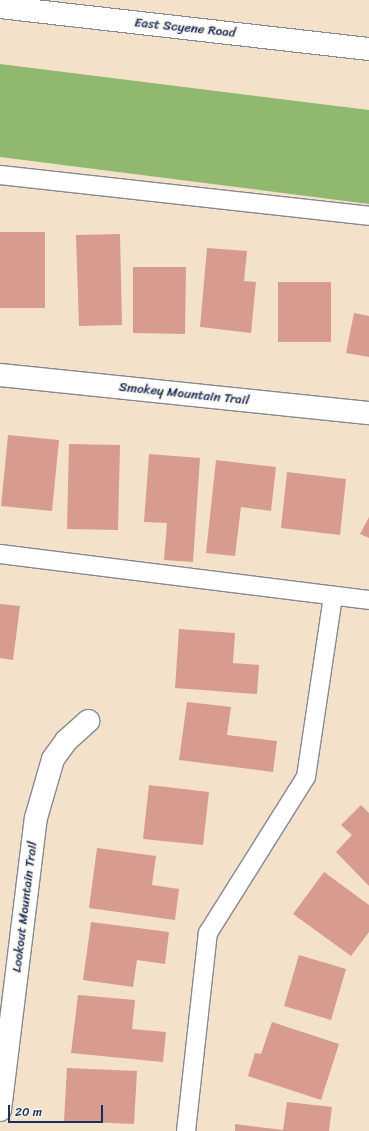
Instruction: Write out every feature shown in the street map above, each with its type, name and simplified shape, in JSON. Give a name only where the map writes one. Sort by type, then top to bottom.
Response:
[{"type":"street","name":"East Scyene Road","points":[[0,7],[368,49]]},
{"type":"street","name":"Smokey Mountain Trail","points":[[0,375],[369,413]]},
{"type":"street","name":"Lookout Mountain Trail","points":[[0,1110],[36,818],[53,759],[66,741],[88,720]]},
{"type":"lane","points":[[0,176],[369,216]]},
{"type":"lane","points":[[0,554],[369,600]]},
{"type":"lane","points":[[186,1131],[208,933],[306,777],[333,596]]},
{"type":"green space","points":[[0,64],[369,110],[369,204],[0,157]]},
{"type":"building","points":[[0,232],[45,232],[45,308],[0,308]]},
{"type":"building","points":[[120,234],[122,325],[79,326],[76,235]]},
{"type":"building","points":[[207,248],[247,251],[244,281],[256,282],[251,333],[200,327]]},
{"type":"building","points":[[133,267],[186,267],[185,334],[133,333]]},
{"type":"building","points":[[278,282],[331,282],[331,342],[278,342]]},
{"type":"building","points":[[354,313],[369,316],[369,357],[346,353]]},
{"type":"building","points":[[8,435],[59,440],[52,511],[1,506]]},
{"type":"building","points":[[69,444],[120,445],[118,530],[67,529]]},
{"type":"building","points":[[149,454],[200,458],[193,562],[164,560],[167,523],[144,522]]},
{"type":"building","points":[[216,460],[276,467],[271,511],[241,507],[235,556],[206,553]]},
{"type":"building","points":[[287,472],[346,479],[340,535],[281,528]]},
{"type":"building","points":[[369,517],[369,538],[360,534]]},
{"type":"building","points":[[0,604],[20,606],[13,660],[0,658]]},
{"type":"building","points":[[179,629],[235,633],[233,663],[259,665],[257,694],[175,688]]},
{"type":"building","points":[[187,702],[231,707],[227,735],[277,741],[273,772],[179,760]]},
{"type":"building","points":[[149,785],[209,792],[203,845],[143,839]]},
{"type":"building","points":[[361,805],[369,813],[369,886],[336,852],[352,835],[341,825]]},
{"type":"building","points":[[97,848],[156,856],[152,885],[179,889],[175,920],[89,908]]},
{"type":"building","points":[[324,872],[369,905],[369,932],[351,956],[293,914]]},
{"type":"building","points":[[91,922],[169,932],[165,964],[137,960],[133,987],[83,980]]},
{"type":"building","points":[[299,955],[346,969],[331,1020],[284,1006]]},
{"type":"building","points":[[78,995],[135,1000],[132,1029],[166,1032],[163,1062],[71,1053]]},
{"type":"building","points":[[272,1022],[339,1044],[321,1100],[248,1076],[255,1053],[261,1054]]},
{"type":"building","points":[[67,1068],[137,1071],[134,1124],[64,1121]]},
{"type":"building","points":[[287,1102],[332,1107],[329,1131],[235,1131],[235,1124],[283,1130]]}]
